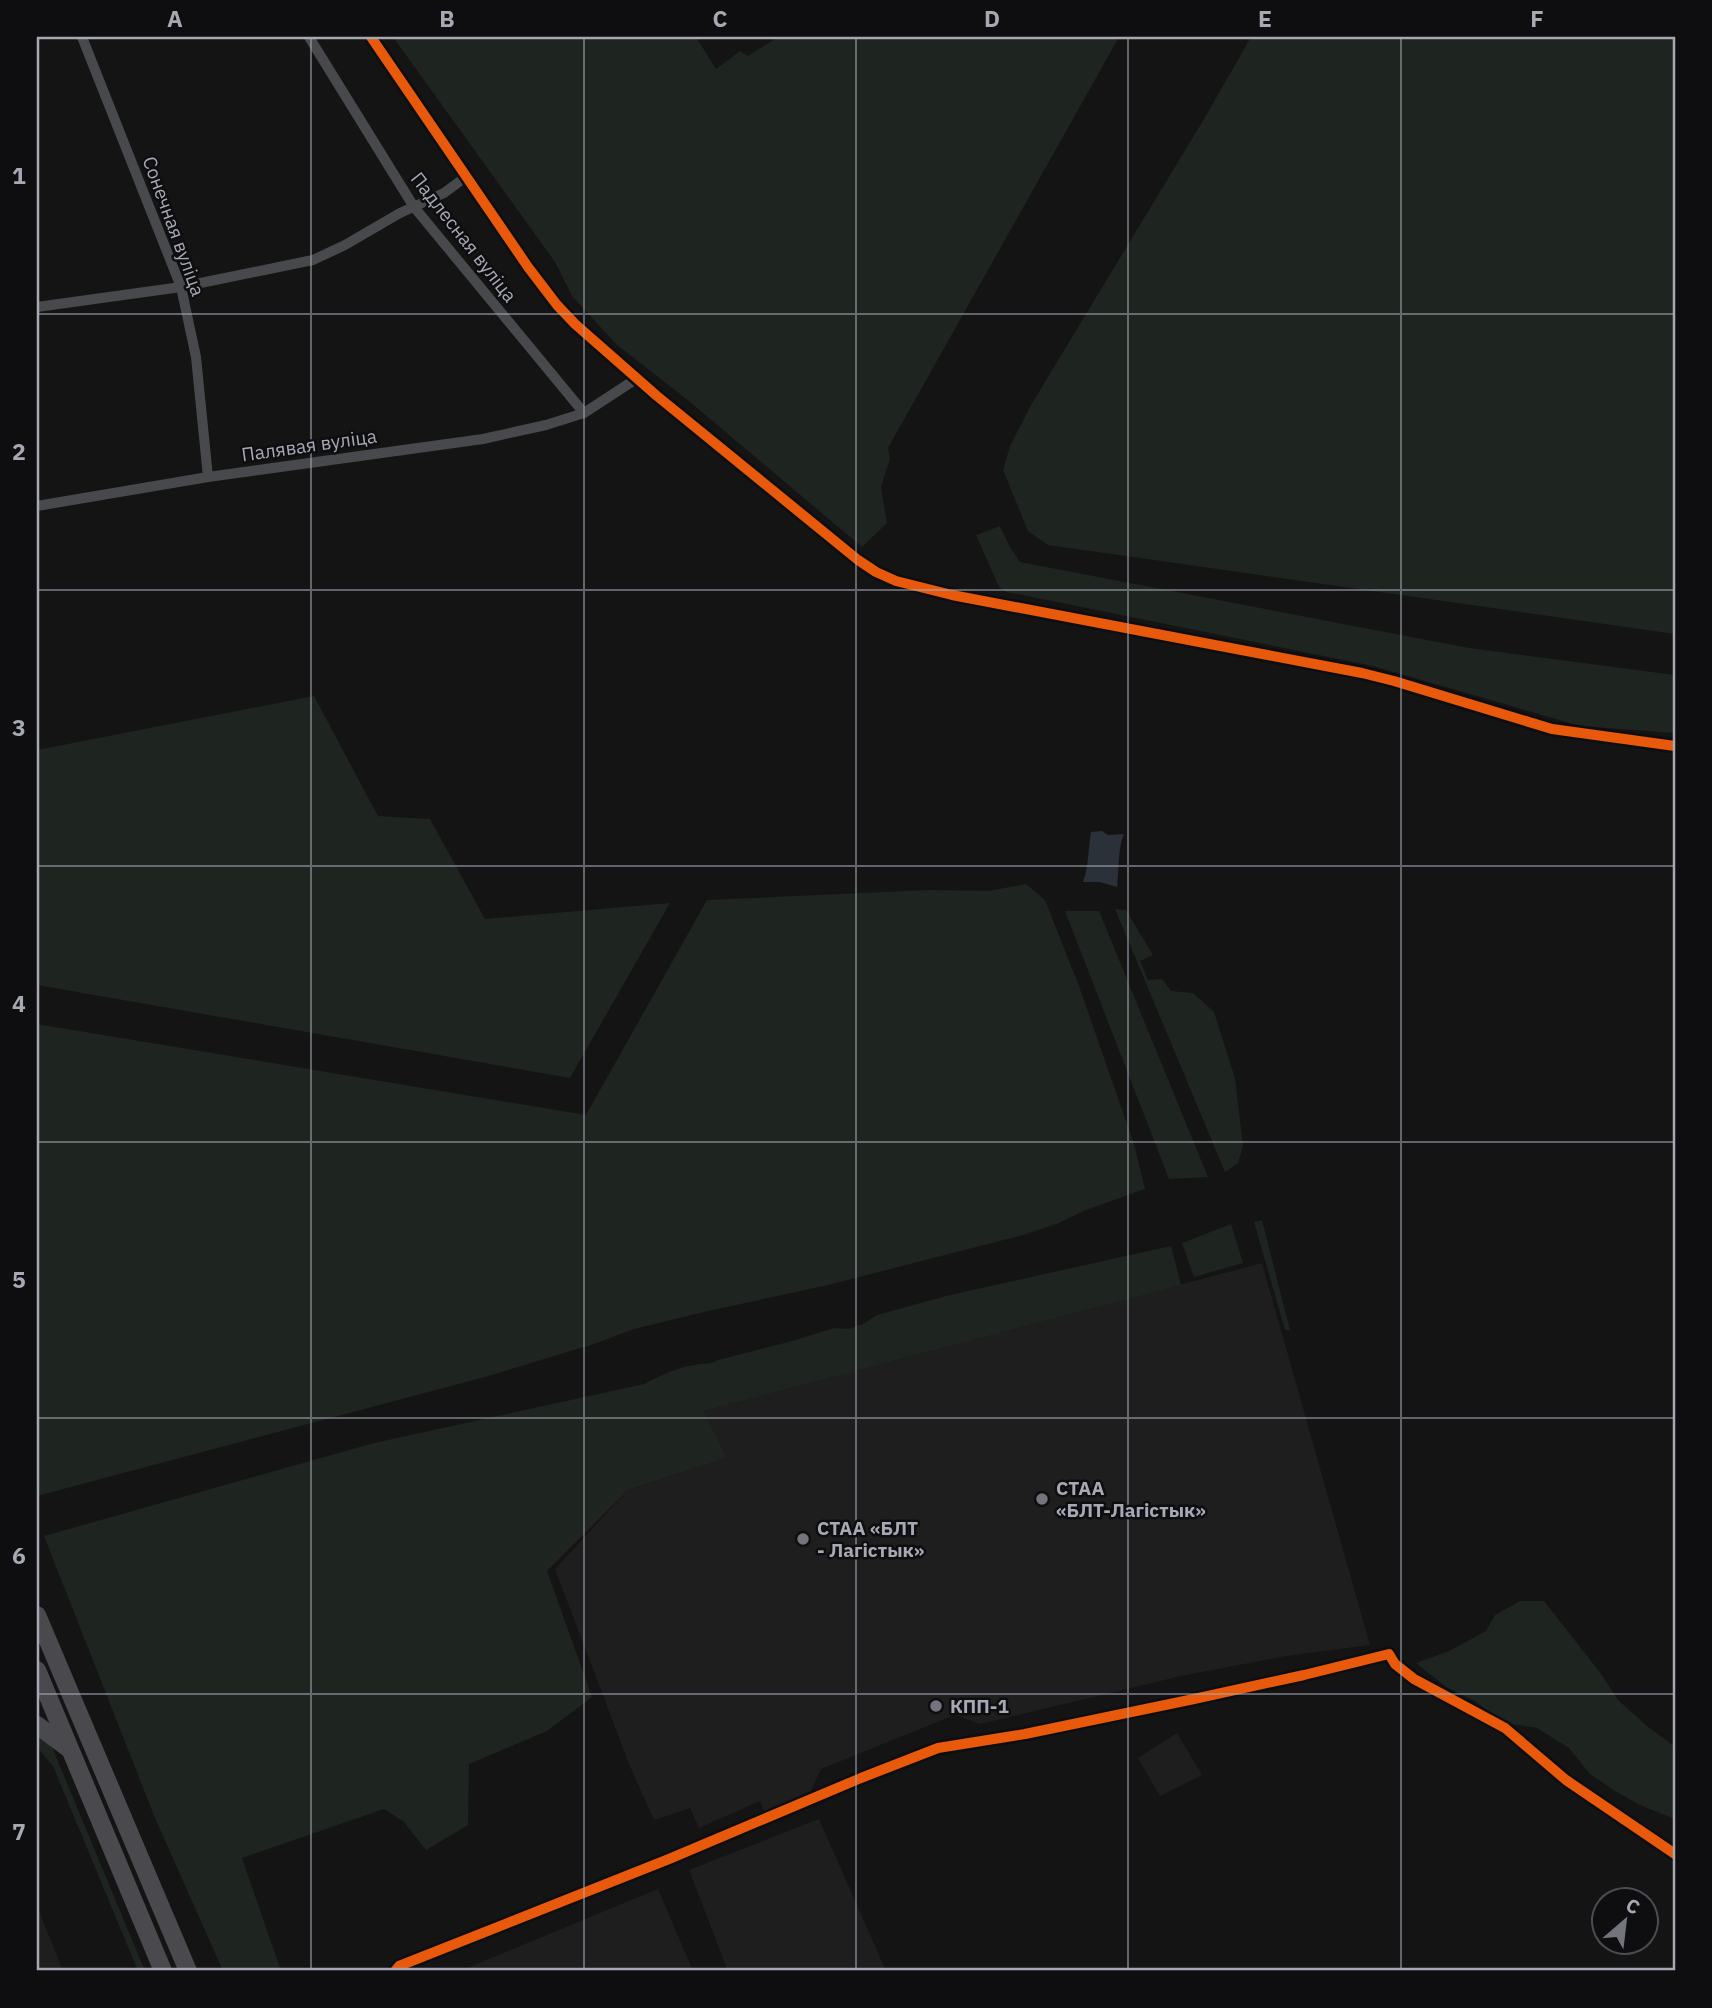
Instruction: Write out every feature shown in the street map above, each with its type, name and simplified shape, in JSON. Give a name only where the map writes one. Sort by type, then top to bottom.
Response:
[{"type":"highway","points":[[37,1615],[188,1971]]},
{"type":"highway","points":[[37,1670],[163,1971]]},
{"type":"highway","points":[[37,1726],[70,1750]]},
{"type":"street","name":"Сонечная вуліца","points":[[82,37],[181,287],[196,357],[208,477]]},
{"type":"street","name":"Падлесная вуліца","points":[[309,37],[414,207],[584,413]]},
{"type":"street","points":[[371,37],[528,267],[557,305],[636,379],[876,572],[896,581],[952,595],[1362,673],[1552,729],[1675,746]]},
{"type":"street","points":[[37,307],[181,287],[313,260],[444,193],[467,176]]},
{"type":"street","name":"Палявая вуліца","points":[[37,506],[208,477],[483,439],[546,425],[584,413],[636,379]]},
{"type":"street","points":[[395,1971],[399,1966],[938,1748],[1025,1734],[1194,1699],[1389,1654],[1395,1664],[1414,1679],[1505,1728],[1566,1780],[1675,1854]]},
{"type":"shaded area","points":[[393,37],[696,37],[716,69],[740,51],[748,56],[778,37],[1119,37],[888,448],[890,459],[881,487],[887,523],[862,547],[690,402],[616,344],[572,296],[555,262]]},
{"type":"shaded area","points":[[1251,37],[1675,37],[1675,634],[1048,545],[1028,531],[1003,470],[1010,446],[1031,405]]},
{"type":"shaded area","points":[[1000,526],[1020,562],[1469,648],[1675,675],[1675,733],[1580,726],[1373,666],[1007,592],[999,587],[976,535]]},
{"type":"shaded area","points":[[314,696],[378,816],[430,819],[485,919],[670,903],[570,1078],[37,985],[37,750]]},
{"type":"shaded area","points":[[1102,831],[1108,835],[1124,834],[1117,887],[1100,882],[1083,882],[1091,832]]},
{"type":"shaded area","points":[[1026,884],[1045,900],[1079,986],[1134,1144],[1145,1189],[1023,1235],[828,1285],[634,1329],[485,1377],[37,1496],[37,1024],[586,1115],[707,900],[929,890],[988,891]]},
{"type":"shaded area","points":[[1115,909],[1126,910],[1153,955],[1140,961],[1148,980],[1162,979],[1171,991],[1193,993],[1214,1012],[1235,1078],[1243,1146],[1238,1163],[1225,1172]]},
{"type":"shaded area","points":[[1065,911],[1099,911],[1208,1177],[1169,1179]]},
{"type":"shaded area","points":[[1262,1220],[1290,1330],[1285,1330],[1254,1222]]},
{"type":"shaded area","points":[[1231,1224],[1243,1263],[1194,1277],[1182,1243]]},
{"type":"shaded area","points":[[1171,1246],[1181,1285],[704,1411],[727,1458],[628,1490],[547,1571],[592,1697],[547,1731],[469,1764],[468,1825],[426,1850],[403,1821],[384,1809],[242,1858],[281,1971],[223,1971],[155,1818],[44,1536],[374,1443],[644,1384],[682,1368],[712,1363],[834,1328],[848,1329],[877,1315],[946,1296]]},
{"type":"shaded area","name":"СТАА «БЛТ - Лагістык»","points":[[1262,1263],[1370,1645],[1286,1656],[1181,1676],[980,1724],[955,1715],[821,1769],[809,1795],[765,1813],[760,1801],[699,1828],[690,1808],[654,1820],[629,1764],[555,1569],[628,1490],[727,1458],[704,1411]]},
{"type":"shaded area","points":[[1520,1601],[1544,1601],[1602,1675],[1618,1700],[1675,1747],[1675,1819],[1640,1805],[1615,1791],[1590,1774],[1569,1748],[1537,1728],[1510,1724],[1492,1714],[1475,1701],[1446,1687],[1416,1663],[1449,1651],[1486,1631],[1495,1615]]},
{"type":"shaded area","points":[[1177,1733],[1202,1775],[1160,1796],[1138,1758]]},
{"type":"shaded area","points":[[37,1736],[52,1747],[145,1971],[138,1971],[53,1766],[37,1747]]},
{"type":"shaded area","points":[[819,1819],[886,1971],[728,1971],[689,1870]]},
{"type":"shaded area","points":[[658,1889],[693,1971],[460,1971]]},
{"type":"shaded area","points":[[37,1906],[63,1971],[37,1971]]},
{"type":"cycle path","points":[[371,37],[528,267],[557,305],[657,396],[876,572],[896,581],[952,595],[1362,673],[1552,729],[1675,746]]},
{"type":"cycle path","points":[[395,1971],[399,1966],[938,1748],[1025,1734],[1194,1699],[1389,1654],[1395,1664],[1414,1679],[1505,1728],[1566,1780],[1675,1854]]},
{"type":"place","name":"СТАА «БЛТ-Лагістык»","points":[[1042,1499]]},
{"type":"place","name":"СТАА «БЛТ - Лагістык»","points":[[803,1539]]},
{"type":"place","name":"КПП-1","points":[[936,1706]]}]
